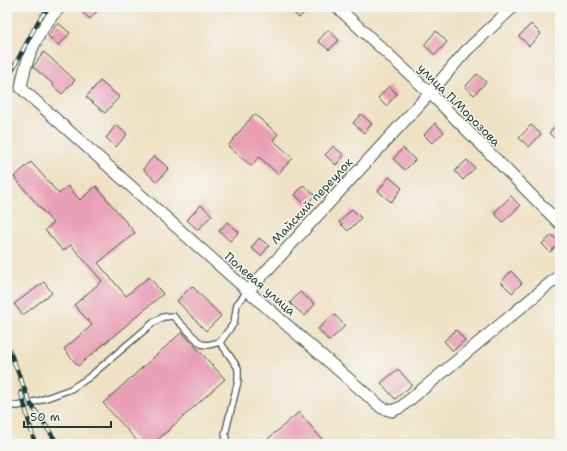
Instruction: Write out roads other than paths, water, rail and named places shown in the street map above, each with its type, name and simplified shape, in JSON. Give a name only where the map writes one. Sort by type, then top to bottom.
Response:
[{"type":"street","name":"Полевая улица","points":[[60,7],[37,39],[23,71],[20,88],[382,408],[392,411],[401,407],[560,275]]},
{"type":"street","name":"улица П.Морозова","points":[[337,7],[430,93],[560,224]]},
{"type":"street","name":"Майский переулок","points":[[248,291],[430,93],[466,51],[513,7]]},
{"type":"lane","name":"Майский переулок","points":[[220,342],[234,323],[237,304],[248,291]]},
{"type":"lane","points":[[7,404],[16,406],[38,401],[71,389],[88,378],[154,322],[163,316],[173,316],[201,344],[208,345],[220,342],[238,368],[238,381],[225,434],[227,444]]},
{"type":"railway","points":[[7,84],[10,74],[39,20],[49,7]]},
{"type":"railway","points":[[7,344],[30,403],[58,444]]},
{"type":"railway","points":[[21,392],[35,444]]}]
